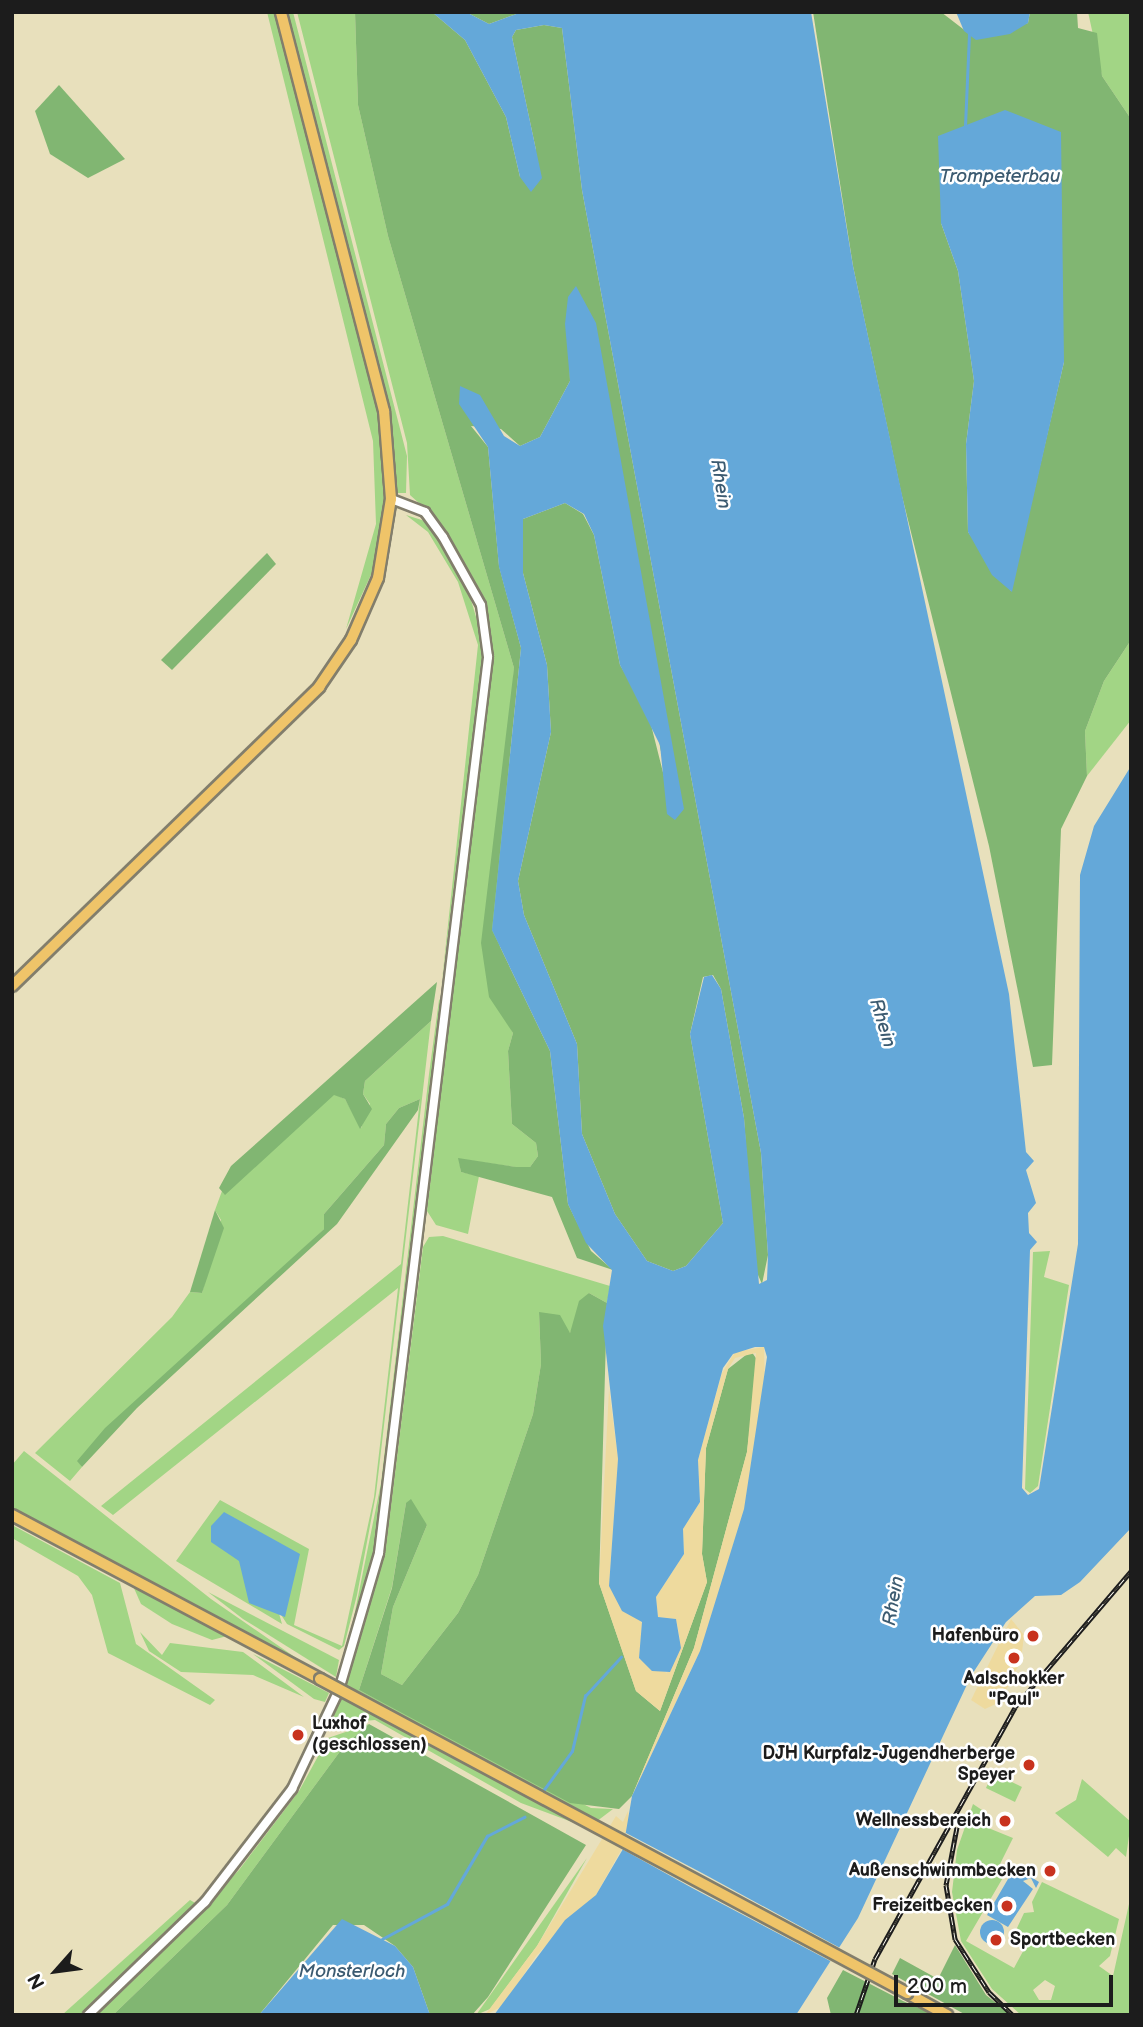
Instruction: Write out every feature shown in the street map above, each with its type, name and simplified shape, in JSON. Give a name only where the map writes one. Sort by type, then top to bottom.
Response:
[{"type":"main road","points":[[12,986],[319,687],[370,599],[391,499],[384,411],[282,12]]},
{"type":"main road","points":[[12,1515],[947,2015]]},
{"type":"street","points":[[88,2015],[205,1902],[292,1789],[339,1690],[379,1553],[488,657],[481,605],[443,537],[425,512],[391,499]]},
{"type":"green space","points":[[267,12],[293,12],[407,456],[406,493],[387,493],[375,566],[346,629],[376,524],[373,441]]},
{"type":"green space","points":[[297,12],[355,12],[358,105],[388,236],[514,668],[497,1001],[513,1033],[508,1051],[512,1124],[536,1143],[538,1156],[530,1167],[459,1159],[461,1172],[479,1176],[468,1234],[436,1225],[427,1211],[490,670],[490,628],[481,596],[439,521],[410,495],[407,443]]},
{"type":"green space","points":[[355,12],[432,12],[465,40],[506,117],[520,177],[536,150],[512,37],[516,30],[544,25],[562,28],[582,190],[761,1153],[768,1255],[762,1284],[754,1266],[744,1118],[721,989],[713,975],[703,977],[690,1034],[723,1223],[686,1266],[673,1271],[647,1261],[615,1214],[582,1134],[577,1044],[524,915],[518,881],[551,732],[547,665],[523,573],[523,519],[565,503],[583,514],[594,535],[620,665],[647,709],[675,820],[568,297],[570,381],[540,437],[520,446],[501,429],[471,426],[488,447],[499,566],[521,648],[492,930],[550,1051],[568,1204],[591,1251],[613,1270],[577,1258],[552,1197],[461,1172],[458,1158],[530,1167],[538,1156],[536,1143],[512,1124],[508,1051],[513,1033],[489,997],[481,943],[514,668],[388,236],[358,105]]},
{"type":"green space","points":[[466,12],[522,12],[489,24]]},
{"type":"green space","points":[[813,12],[941,12],[976,39],[1028,23],[1030,12],[1077,12],[1078,28],[1097,33],[1102,76],[1131,119],[1131,640],[1104,681],[1085,731],[1087,776],[1061,829],[1052,1065],[1033,1067],[989,846],[901,492],[853,266]],"holes":[[[941,223],[1064,362],[1011,591],[968,532],[966,444],[974,381],[958,271]]]},
{"type":"green space","points":[[1088,12],[1131,12],[1131,119],[1102,76]]},
{"type":"green space","points":[[59,85],[125,159],[88,178],[50,154],[35,111]]},
{"type":"green space","points":[[406,515],[428,522],[466,583],[484,644],[441,990],[478,645],[458,582],[428,532]]},
{"type":"green space","points":[[267,553],[276,564],[172,670],[161,660]]},
{"type":"green space","points":[[1131,640],[1131,720],[1087,776],[1085,731],[1104,681]]},
{"type":"green space","points":[[437,982],[431,1021],[365,1081],[363,1094],[372,1109],[360,1129],[345,1099],[334,1095],[225,1195],[219,1188],[231,1166]]},
{"type":"green space","points":[[446,994],[377,1540],[348,1646],[381,1483],[429,1074],[439,1000]]},
{"type":"green space","points":[[431,1021],[376,1494],[357,1595],[344,1646],[339,1650],[287,1624],[278,1610],[282,1624],[176,1561],[220,1500],[309,1549],[294,1625],[342,1646],[374,1497],[398,1288],[113,1515],[101,1506],[401,1264],[420,1099],[399,1108],[386,1124],[384,1145],[324,1214],[324,1229],[78,1461],[82,1467],[70,1481],[35,1453],[172,1317],[190,1292],[202,1293],[221,1220],[215,1210],[222,1191],[334,1094],[345,1099],[361,1128],[370,1104],[363,1094],[365,1081]]},
{"type":"green space","points":[[420,1099],[418,1110],[337,1224],[137,1408],[82,1467],[77,1461],[105,1428],[324,1229],[324,1214],[384,1145],[386,1124],[399,1108]]},
{"type":"green space","points":[[215,1210],[224,1228],[202,1293],[190,1292]]},
{"type":"green space","points":[[443,1236],[610,1286],[607,1303],[589,1293],[570,1333],[539,1312],[541,1364],[533,1414],[478,1575],[458,1613],[402,1685],[381,1674],[393,1607],[427,1525],[406,1503],[392,1587],[359,1690],[591,1808],[613,1809],[588,1828],[521,1803],[375,1720],[331,1724],[386,1546],[423,1247],[429,1237]]},
{"type":"green space","points":[[1050,1251],[1044,1277],[1069,1285],[1038,1486],[1030,1493],[1025,1489],[1033,1252]]},
{"type":"green space","points":[[589,1293],[607,1303],[599,1583],[636,1691],[660,1711],[707,1582],[702,1554],[706,1448],[728,1369],[751,1351],[758,1361],[747,1452],[694,1648],[632,1796],[619,1809],[570,1803],[359,1690],[392,1588],[406,1503],[411,1499],[427,1525],[393,1607],[381,1674],[402,1685],[458,1613],[478,1575],[533,1414],[541,1364],[539,1312],[560,1315],[570,1333],[579,1301]]},
{"type":"green space","points":[[24,1451],[211,1599],[312,1669],[12,1508],[12,1465]]},
{"type":"green space","points":[[12,1525],[120,1583],[136,1644],[215,1700],[210,1705],[108,1653],[92,1595],[78,1576],[12,1538]]},
{"type":"green space","points":[[133,1586],[227,1636],[212,1640],[172,1624],[141,1604]]},
{"type":"green space","points":[[208,1592],[339,1660],[336,1677],[243,1619]]},
{"type":"green space","points":[[140,1632],[162,1655],[170,1643],[243,1652],[304,1697],[253,1675],[181,1672],[149,1651]]},
{"type":"green space","points":[[253,1654],[329,1693],[325,1702],[314,1699]]},
{"type":"green space","points":[[369,1724],[344,1746],[227,1905],[113,2015],[94,2015],[239,1870],[299,1791],[328,1738]]},
{"type":"green space","points":[[369,1724],[586,1845],[488,1997],[472,2015],[430,2015],[413,1967],[395,1946],[364,1925],[333,1925],[259,2015],[113,2015],[227,1905],[344,1746]]},
{"type":"green space","points":[[993,1773],[1022,1787],[1015,1802],[986,1788]]},
{"type":"green space","points":[[1082,1779],[1131,1822],[1126,1857],[1116,1848],[1108,1857],[1055,1813],[1076,1800]]},
{"type":"green space","points":[[973,1804],[982,1810],[976,1823],[1013,1838],[1000,1864],[1008,1869],[966,1941],[1014,1968],[1027,1944],[1017,1928],[1024,1913],[1034,1912],[1032,1902],[1042,1882],[1119,1919],[1110,1956],[1099,1966],[1113,1976],[1131,1895],[1131,2015],[1021,2015],[992,1989],[961,1941],[952,1892],[957,1850]],"holes":[[[1045,1980],[1055,1986],[1051,2000],[1039,2000],[1033,1990]]]},
{"type":"green space","points":[[587,1858],[537,1946],[490,2009],[476,2015]]},
{"type":"green space","points":[[190,1900],[197,1904],[125,1976],[81,2015],[62,2015]]},
{"type":"green space","points":[[955,1945],[986,1995],[1011,2015],[966,2015],[892,1974],[900,1958],[938,1979]]},
{"type":"green space","points":[[843,1970],[935,2015],[831,2015],[827,1998]]},
{"type":"sand","points":[[764,1347],[768,1512],[713,1649],[697,1657],[632,1796],[694,1648],[747,1452],[756,1353],[735,1358],[728,1369],[706,1448],[702,1554],[707,1582],[660,1711],[636,1691],[599,1583],[609,1389],[618,1459],[609,1586],[642,1623],[639,1659],[667,1673],[680,1639],[676,1619],[658,1617],[656,1597],[684,1554],[683,1529],[700,1502],[698,1460],[722,1373],[735,1352]]},
{"type":"sand","points":[[1011,1619],[1024,1635],[1021,1661],[1000,1702],[985,1709],[971,1700]]},
{"type":"sand","points":[[628,1811],[630,1834],[596,1895],[536,1956],[503,2006],[485,2015],[537,1946],[616,1816],[623,1822]]},
{"type":"water","name":"Rhein","points":[[432,12],[466,12],[489,24],[522,12],[811,12],[853,266],[1009,994],[1026,1152],[1034,1161],[1026,1170],[1036,1203],[1028,1213],[1029,1233],[1037,1242],[1030,1250],[1022,1488],[1028,1495],[1039,1489],[1078,1244],[1080,875],[1094,826],[1131,766],[1131,1528],[1080,1582],[1061,1595],[1035,1596],[1006,1622],[971,1676],[858,1918],[796,2015],[494,2015],[565,1920],[596,1895],[623,1849],[632,1796],[700,1651],[744,1509],[767,1357],[764,1347],[755,1347],[733,1354],[723,1368],[698,1460],[700,1502],[683,1529],[684,1554],[656,1597],[658,1617],[676,1619],[681,1648],[670,1672],[652,1671],[639,1658],[642,1622],[622,1611],[609,1586],[618,1459],[603,1326],[612,1270],[586,1243],[568,1204],[550,1051],[492,930],[521,648],[499,567],[488,447],[459,404],[460,386],[480,395],[504,436],[520,446],[540,437],[570,381],[565,324],[568,297],[576,286],[596,323],[684,809],[675,820],[667,814],[660,745],[620,665],[594,535],[584,514],[565,503],[523,519],[523,573],[547,665],[551,732],[518,881],[524,915],[577,1044],[582,1134],[615,1214],[647,1261],[673,1271],[686,1266],[723,1223],[690,1034],[704,977],[712,975],[721,989],[744,1118],[759,1284],[767,1280],[768,1255],[761,1153],[582,190],[562,28],[544,25],[516,30],[512,37],[542,178],[531,192],[520,177],[506,117],[465,40]]},
{"type":"water","points":[[956,12],[1030,12],[1028,23],[1010,34],[976,40],[964,31]]},
{"type":"water","name":"Trompeterbau","points":[[1005,110],[1061,132],[1064,362],[1012,592],[992,575],[968,532],[966,444],[974,381],[958,271],[941,223],[938,136]]},
{"type":"water","points":[[224,1512],[300,1554],[285,1617],[249,1603],[239,1561],[211,1542],[211,1526]]},
{"type":"water","name":"Freizeitbecken","points":[[1015,1867],[1039,1882],[1036,1888],[1031,1878],[1023,1881],[1033,1889],[1008,1927],[987,1915]]},
{"type":"water","name":"Monsterloch","points":[[342,1919],[395,1946],[413,1967],[430,2015],[259,2015]]},
{"type":"water","name":"Sportbecken","points":[[992,1920],[1001,1923],[1004,1932],[1001,1941],[992,1944],[983,1941],[980,1932],[983,1923]]},
{"type":"pier","points":[[626,1833],[842,1949],[834,1963],[620,1848]]},
{"type":"waterway","points":[[965,126],[969,34]]},
{"type":"waterway","points":[[540,1795],[572,1751],[585,1696],[621,1657]]},
{"type":"waterway","points":[[382,1939],[447,1904],[487,1836],[524,1817]]},
{"type":"railway","points":[[856,2015],[875,1959],[1015,1707],[1131,1571]]},
{"type":"railway","points":[[957,1827],[946,1885],[955,1939],[989,1992],[1013,2015]]},
{"type":"place","name":"Hafenbüro","points":[[1033,1636]]},
{"type":"place","name":"Aalschokker \"Paul\"","points":[[1014,1658]]},
{"type":"place","name":"Luxhof (geschlossen)","points":[[298,1735]]},
{"type":"place","name":"DJH Kurpfalz-Jugendherberge Speyer","points":[[1029,1765]]},
{"type":"place","name":"Wellnessbereich","points":[[1005,1821]]},
{"type":"place","name":"Außenschwimmbecken","points":[[1050,1871]]},
{"type":"place","name":"Freizeitbecken","points":[[1007,1906]]},
{"type":"place","name":"Sportbecken","points":[[996,1940]]}]
